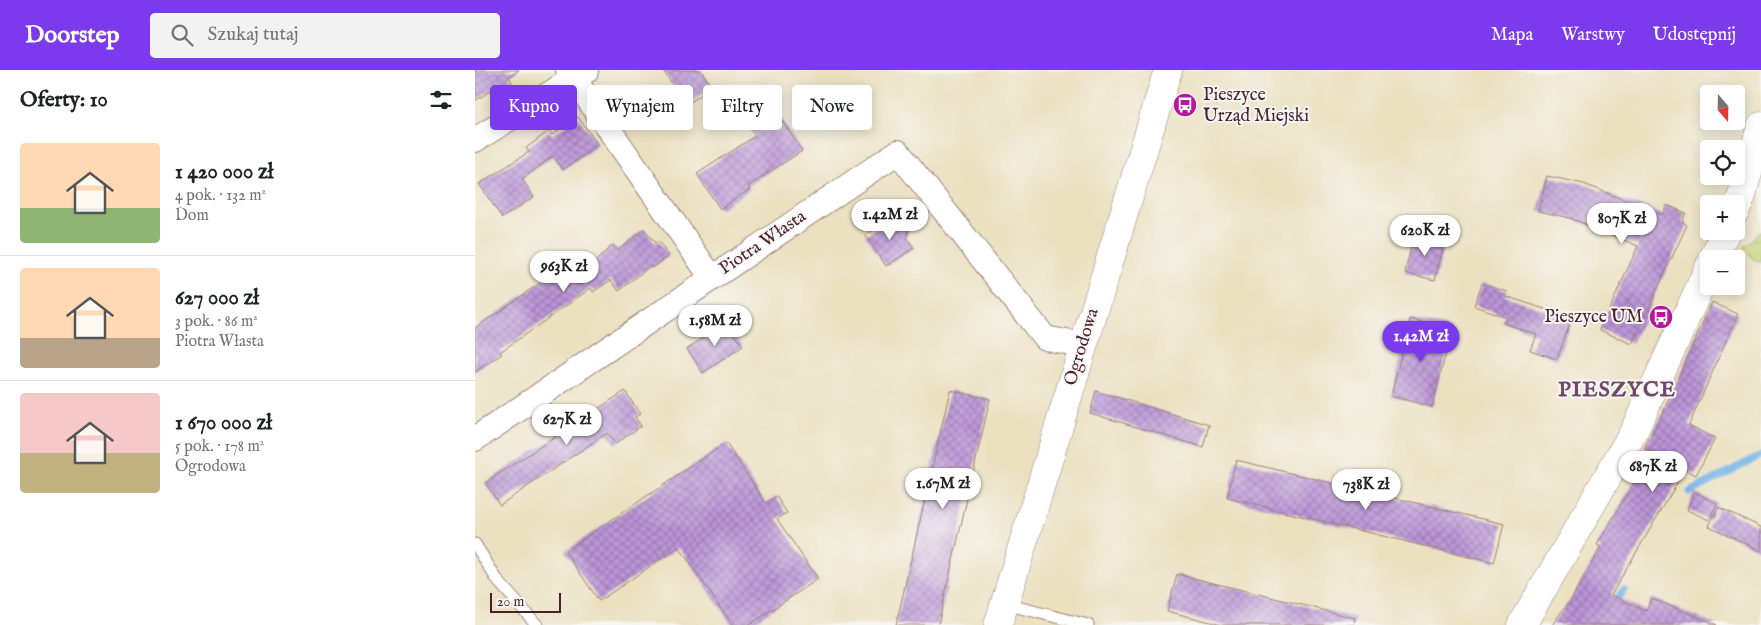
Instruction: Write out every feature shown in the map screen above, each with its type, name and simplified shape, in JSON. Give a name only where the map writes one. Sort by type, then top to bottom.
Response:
[{"type":"street","name":"Ogrodowa","points":[[1000,614],[1168,70]]},
{"type":"street","points":[[475,140],[576,73],[712,278]]},
{"type":"street","points":[[1741,195],[1761,126]]},
{"type":"street","name":"Piotra Własta","points":[[475,439],[898,152],[1045,338],[1082,346]]},
{"type":"street","points":[[1522,625],[1634,431],[1700,287]]},
{"type":"lane","points":[[475,544],[498,581],[537,625]]},
{"type":"lane","points":[[1000,614],[1088,625]]},
{"type":"green space","points":[[1761,230],[1761,263],[1753,259],[1743,248]]},
{"type":"building","points":[[475,70],[519,70],[509,77],[512,82],[508,85],[490,85],[490,91],[475,101]]},
{"type":"building","points":[[663,70],[701,70],[711,85],[703,85],[703,93],[693,100],[693,85],[673,85]]},
{"type":"building","points":[[577,118],[598,145],[563,170],[553,156],[522,179],[534,197],[502,218],[479,184],[529,152],[526,148],[549,131],[552,135],[559,130],[577,130]]},
{"type":"building","points":[[782,121],[802,151],[748,186],[750,189],[720,209],[697,174],[755,136],[751,130],[782,130]]},
{"type":"building","points":[[1547,176],[1584,184],[1663,215],[1666,205],[1686,213],[1682,222],[1687,225],[1632,344],[1600,330],[1638,246],[1570,218],[1538,211]]},
{"type":"building","points":[[893,218],[900,227],[909,228],[907,238],[914,248],[886,266],[865,235]]},
{"type":"building","points":[[644,229],[655,243],[658,241],[669,256],[652,268],[650,266],[619,291],[611,280],[593,292],[591,288],[500,352],[502,354],[475,372],[475,328],[585,252],[593,264],[612,245],[618,250]]},
{"type":"building","points":[[1414,234],[1445,241],[1435,280],[1405,273]]},
{"type":"building","points":[[1482,283],[1507,291],[1505,296],[1572,318],[1557,359],[1530,350],[1536,334],[1503,323],[1506,317],[1474,306]]},
{"type":"building","points":[[1712,302],[1738,314],[1689,425],[1715,439],[1696,475],[1685,470],[1611,595],[1646,611],[1651,598],[1717,625],[1552,625],[1571,599],[1601,547],[1597,545],[1652,452],[1644,448],[1663,412]]},
{"type":"building","points":[[1410,319],[1452,329],[1432,407],[1391,396]]},
{"type":"building","points":[[726,322],[743,346],[703,373],[687,349]]},
{"type":"building","points":[[950,390],[990,399],[938,625],[896,625]]},
{"type":"building","points":[[625,391],[640,414],[635,417],[641,426],[615,444],[607,433],[500,505],[485,483]]},
{"type":"building","points":[[1096,391],[1209,425],[1203,447],[1090,413]]},
{"type":"building","points":[[726,443],[766,503],[776,496],[787,513],[777,519],[818,579],[749,625],[732,625],[679,547],[599,601],[565,551]]},
{"type":"building","points":[[1236,460],[1504,524],[1494,563],[1227,498]]},
{"type":"building","points":[[1694,492],[1717,503],[1709,520],[1687,510]]},
{"type":"building","points":[[1718,507],[1761,527],[1761,551],[1709,526]]},
{"type":"building","points":[[1177,574],[1355,618],[1354,625],[1222,625],[1167,611]]},
{"type":"waterway","points":[[1689,492],[1761,455]]},
{"type":"waterway","points":[[1613,605],[1624,589]]},
{"type":"place","name":"Pieszyce Urząd Miejski","points":[[1185,105]]},
{"type":"place","name":"Pieszyce UM","points":[[1661,317]]},
{"type":"district","name":"PIESZYCE","points":[[1617,390]]}]
